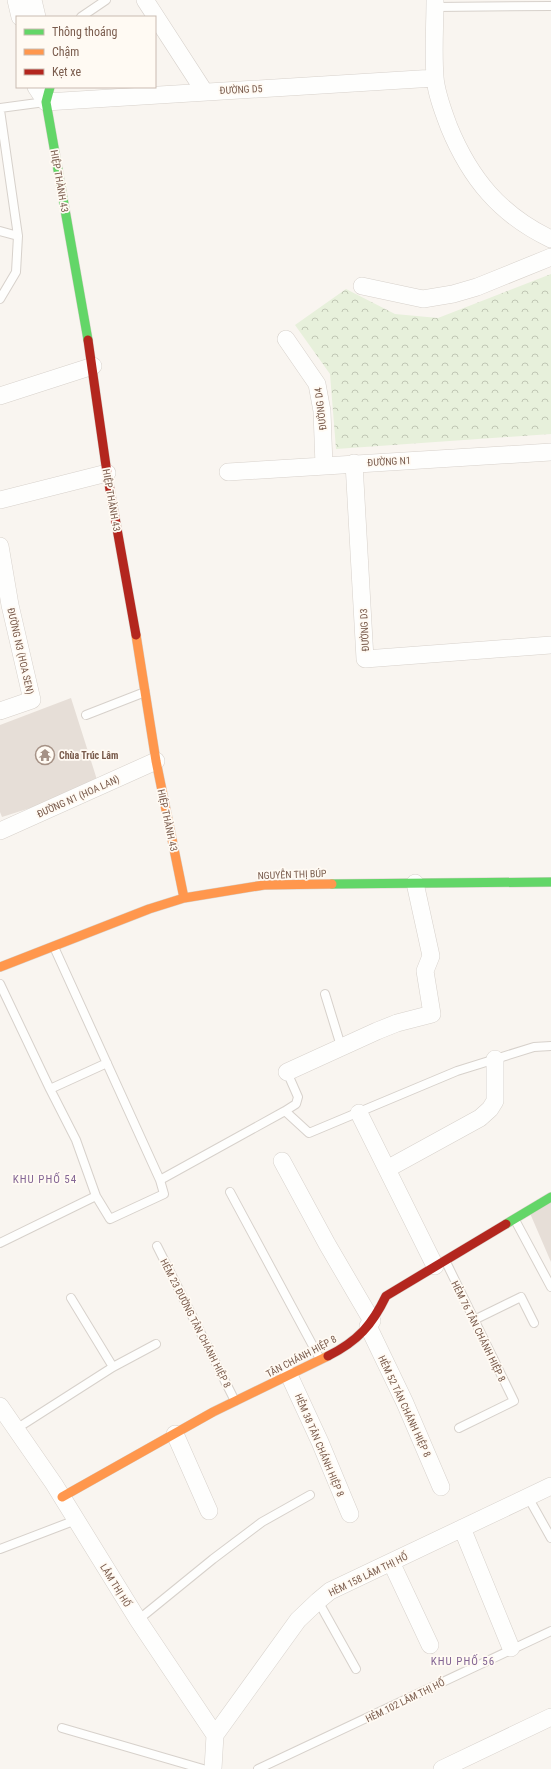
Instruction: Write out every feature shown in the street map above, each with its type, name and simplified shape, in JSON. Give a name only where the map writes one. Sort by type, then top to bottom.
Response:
[{"type":"street","points":[[16,0],[20,16]]},
{"type":"street","points":[[33,0],[37,16]]},
{"type":"street","points":[[145,0],[155,16]]},
{"type":"street","points":[[435,3],[435,78],[443,112],[459,151],[480,184],[502,207],[533,230],[551,239]]},
{"type":"street","points":[[156,17],[204,91]]},
{"type":"street","name":"ĐƯỜNG D5","points":[[48,94],[204,91],[435,78]]},
{"type":"street","name":"HIỆP THÀNH 43","points":[[38,88],[48,94],[93,366],[107,473],[146,692],[156,761],[184,898]]},
{"type":"street","points":[[362,286],[423,299],[453,294],[477,287],[551,257]]},
{"type":"street","name":"ĐƯỜNG D4","points":[[286,339],[317,384],[322,411],[324,466]]},
{"type":"street","points":[[0,396],[93,366]]},
{"type":"street","name":"ĐƯỜNG N1","points":[[228,472],[551,452]]},
{"type":"street","name":"ĐƯỜNG D3","points":[[354,463],[365,659],[551,645]]},
{"type":"street","points":[[0,500],[107,473]]},
{"type":"street","name":"ĐƯỜNG N3 (HOA SEN)","points":[[0,546],[5,606],[32,700],[0,711]]},
{"type":"street","name":"ĐƯỜNG N1 (HOA LAN)","points":[[0,831],[156,761]]},
{"type":"street","name":"NGUYỄN THỊ BÚP","points":[[0,967],[149,909],[184,898],[264,885],[551,882]]},
{"type":"street","points":[[287,1072],[341,1046],[397,1023],[432,1014],[425,971],[431,956],[415,883]]},
{"type":"street","points":[[387,1169],[480,1118],[490,1109],[495,1101],[495,1059]]},
{"type":"street","points":[[359,1113],[387,1169],[440,1263]]},
{"type":"street","name":"HẺM 52 TÂN CHÁNH HIỆP 8","points":[[282,1161],[370,1324],[441,1487]]},
{"type":"street","name":"TÂN CHÁNH HIỆP 8","points":[[62,1497],[236,1401],[332,1354],[361,1335],[370,1324],[386,1296],[515,1220],[551,1197]]},
{"type":"street","name":"HẺM 38 TÂN CHÁNH HIỆP 8","points":[[289,1375],[320,1442],[350,1514]]},
{"type":"street","name":"LÂM THỊ HỐ","points":[[0,1406],[62,1497],[138,1620],[215,1735]]},
{"type":"street","points":[[175,1434],[209,1512]]},
{"type":"street","name":"HẺM 158 LÂM THỊ HỐ","points":[[215,1735],[298,1620],[330,1591],[551,1486]]},
{"type":"street","points":[[462,1528],[511,1648]]},
{"type":"street","points":[[391,1562],[430,1645]]},
{"type":"street","points":[[442,1769],[551,1717]]},
{"type":"street","points":[[213,1769],[215,1735]]},
{"type":"lane","points":[[82,16],[106,0]]},
{"type":"lane","points":[[435,3],[551,6]]},
{"type":"lane","points":[[0,299],[16,272],[18,236],[0,109],[48,94]]},
{"type":"lane","points":[[0,231],[18,236]]},
{"type":"lane","points":[[86,715],[146,692]]},
{"type":"lane","points":[[0,984],[50,1090],[76,1140],[96,1196],[110,1219],[164,1194],[160,1180],[53,946]]},
{"type":"lane","points":[[325,994],[341,1046]]},
{"type":"lane","points":[[285,1111],[309,1133],[457,1071],[534,1047],[551,1046]]},
{"type":"lane","points":[[50,1090],[107,1063]]},
{"type":"lane","points":[[160,1180],[296,1104],[298,1097],[287,1072]]},
{"type":"lane","points":[[230,1192],[321,1360]]},
{"type":"lane","points":[[0,1243],[96,1196]]},
{"type":"lane","points":[[515,1220],[551,1287]]},
{"type":"lane","name":"HẺM 23 ĐƯỜNG TÂN CHÁNH HIỆP 8","points":[[157,1246],[236,1401]]},
{"type":"lane","name":"HẺM 76 TÂN CHÁNH HIỆP 8","points":[[440,1263],[474,1320],[514,1401],[459,1428]]},
{"type":"lane","points":[[474,1320],[521,1297],[534,1323]]},
{"type":"lane","points":[[71,1298],[114,1367]]},
{"type":"lane","points":[[16,1429],[114,1367],[156,1344]]},
{"type":"lane","points":[[138,1620],[213,1559],[262,1522],[310,1495]]},
{"type":"lane","points":[[528,1497],[551,1538]]},
{"type":"lane","points":[[0,1550],[76,1520]]},
{"type":"lane","points":[[318,1601],[356,1669]]},
{"type":"lane","name":"HẺM 102 LÂM THỊ HỐ","points":[[258,1769],[511,1648],[551,1631]]},
{"type":"lane","points":[[62,1728],[203,1769]]},
{"type":"green space","points":[[551,274],[551,434],[336,449],[330,374],[295,325],[346,289],[395,314],[438,318]]},
{"type":"building","name":"Chùa Trúc Lâm","points":[[71,698],[99,786],[2,817],[0,812],[0,725]]},
{"type":"building","points":[[551,1199],[551,1262],[529,1211]]},
{"type":"traffic: fast","points":[[50,88],[46,102],[88,340]]},
{"type":"traffic: fast","points":[[332,884],[551,882]]},
{"type":"traffic: fast","points":[[506,1224],[551,1197]]},
{"type":"traffic: slow","points":[[136,635],[156,761],[184,898]]},
{"type":"traffic: slow","points":[[0,967],[149,909],[184,898],[264,885],[332,884]]},
{"type":"traffic: slow","points":[[62,1497],[213,1412],[328,1356]]},
{"type":"traffic: jam","points":[[88,340],[107,473],[136,635]]},
{"type":"traffic: jam","points":[[328,1356],[348,1344],[363,1331],[375,1316],[386,1296],[506,1224]]},
{"type":"place","name":"Chùa Trúc Lâm","points":[[45,755]]},
{"type":"district","name":"KHU PHỐ 54","points":[[45,1179]]},
{"type":"district","name":"KHU PHỐ 56","points":[[463,1661]]}]
